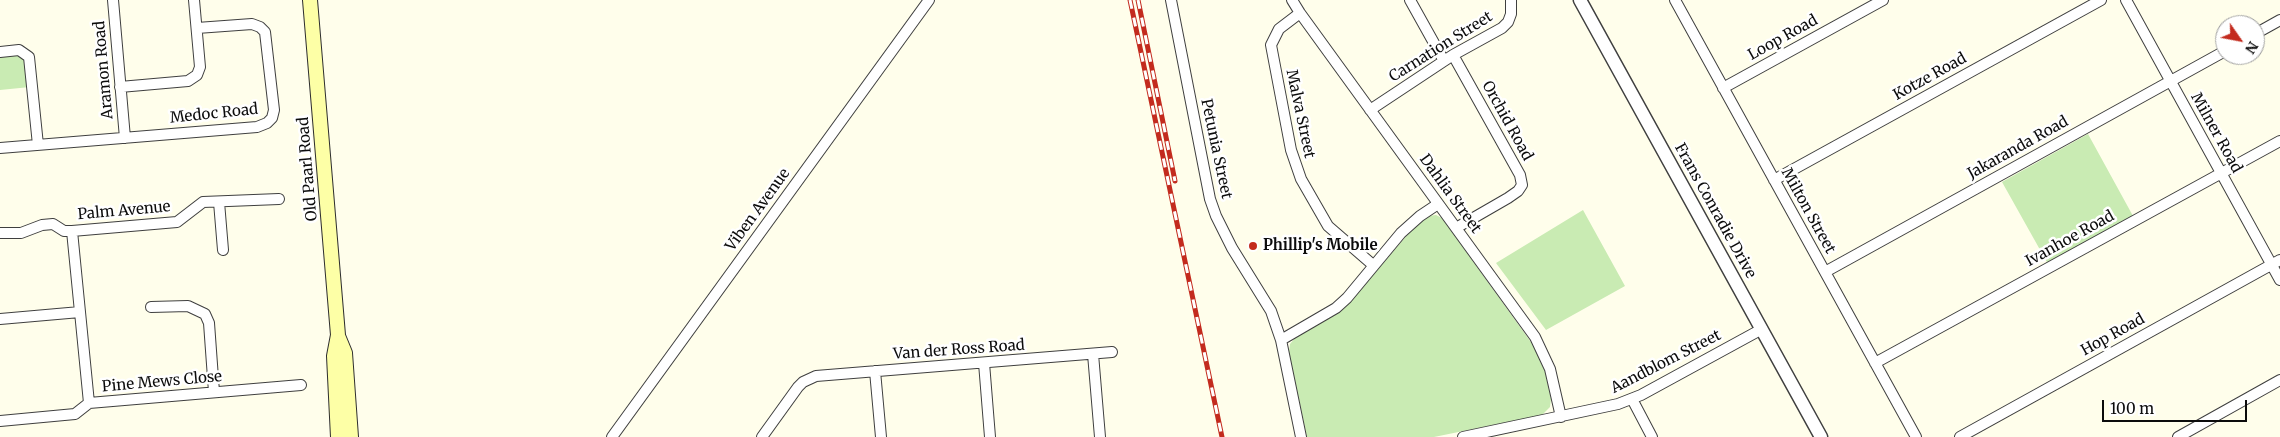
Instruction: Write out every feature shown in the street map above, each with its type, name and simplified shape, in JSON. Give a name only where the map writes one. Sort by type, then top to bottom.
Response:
[{"type":"main road","name":"Old Paarl Road","points":[[310,0],[338,335],[334,356],[338,437]]},
{"type":"main road","name":"Old Paarl Road","points":[[338,335],[345,353],[351,437]]},
{"type":"street","name":"Aramon Road","points":[[113,0],[125,138]]},
{"type":"street","points":[[120,88],[188,81],[194,78],[200,67],[194,0]]},
{"type":"street","name":"Viben Avenue","points":[[612,437],[929,0]]},
{"type":"street","name":"Petunia Street","points":[[1171,0],[1210,199],[1232,248],[1271,311],[1281,340],[1301,437]]},
{"type":"street","name":"Dahlia Street","points":[[1292,0],[1544,353],[1550,369],[1561,417]]},
{"type":"street","points":[[1410,0],[1448,58]]},
{"type":"street","name":"Carnation Street","points":[[1370,110],[1448,58],[1502,28],[1508,22],[1513,7],[1511,0]]},
{"type":"street","name":"Frans Conradie Drive","points":[[1580,0],[1821,437]]},
{"type":"street","name":"Milton Street","points":[[1675,0],[1916,437]]},
{"type":"street","name":"Loop Road","points":[[1723,88],[1883,0]]},
{"type":"street","name":"Kotze Road","points":[[1774,180],[2101,0]]},
{"type":"street","name":"Milner Road","points":[[2126,0],[2221,173],[2276,262],[2280,280]]},
{"type":"street","name":"Malva Street","points":[[1300,13],[1279,29],[1271,45],[1291,150],[1301,179],[1328,226],[1373,265]]},
{"type":"street","points":[[2265,28],[2280,20]]},
{"type":"street","name":"Medoc Road","points":[[0,148],[260,126],[272,118],[274,110],[267,37],[262,29],[252,24],[197,28]]},
{"type":"street","points":[[0,52],[19,50],[29,56],[38,145]]},
{"type":"street","name":"Jakaranda Road","points":[[1825,272],[2215,56]]},
{"type":"street","name":"Orchid Road","points":[[1448,58],[1520,175],[1522,185],[1518,191],[1508,198],[1456,228]]},
{"type":"street","name":"Ivanhoe Road","points":[[1875,364],[2280,141]]},
{"type":"street","name":"Palm Avenue","points":[[0,233],[21,233],[30,228],[53,224],[64,231],[72,231],[177,222],[201,203],[279,199]]},
{"type":"street","points":[[219,202],[223,250]]},
{"type":"street","points":[[1281,340],[1336,308],[1348,298],[1401,233],[1420,216],[1438,204]]},
{"type":"street","points":[[72,231],[89,403]]},
{"type":"street","name":"Hop Road","points":[[1960,437],[2276,262]]},
{"type":"street","points":[[151,307],[188,306],[204,314],[209,322],[214,392]]},
{"type":"street","points":[[0,319],[80,312]]},
{"type":"street","name":"Aandblom Street","points":[[1463,437],[1485,435],[1604,408],[1632,399],[1762,329]]},
{"type":"street","name":"Van der Ross Road","points":[[764,436],[798,387],[809,378],[1112,352]]},
{"type":"street","points":[[1093,354],[1100,437]]},
{"type":"street","points":[[984,363],[990,437]]},
{"type":"street","points":[[875,371],[881,437]]},
{"type":"street","points":[[2178,437],[2280,380]]},
{"type":"street","name":"Pine Mews Close","points":[[0,421],[75,414],[89,403],[301,385]]},
{"type":"street","points":[[1632,399],[1652,437]]},
{"type":"green space","points":[[17,54],[24,56],[30,87],[0,90],[0,55]]},
{"type":"green space","points":[[2088,134],[2133,216],[2048,264],[2002,182]]},
{"type":"green space","points":[[1583,210],[1625,286],[1546,330],[1496,263]]},
{"type":"green space","points":[[1436,215],[1442,218],[1533,345],[1545,372],[1551,399],[1550,407],[1542,415],[1434,437],[1307,437],[1289,352],[1290,344],[1295,338],[1336,313],[1355,296],[1414,227],[1428,216]]},
{"type":"railway","points":[[1130,0],[1222,437]]},
{"type":"railway","points":[[1138,0],[1175,181]]},
{"type":"place","name":"Phillip's Mobile","points":[[1253,246]]}]
